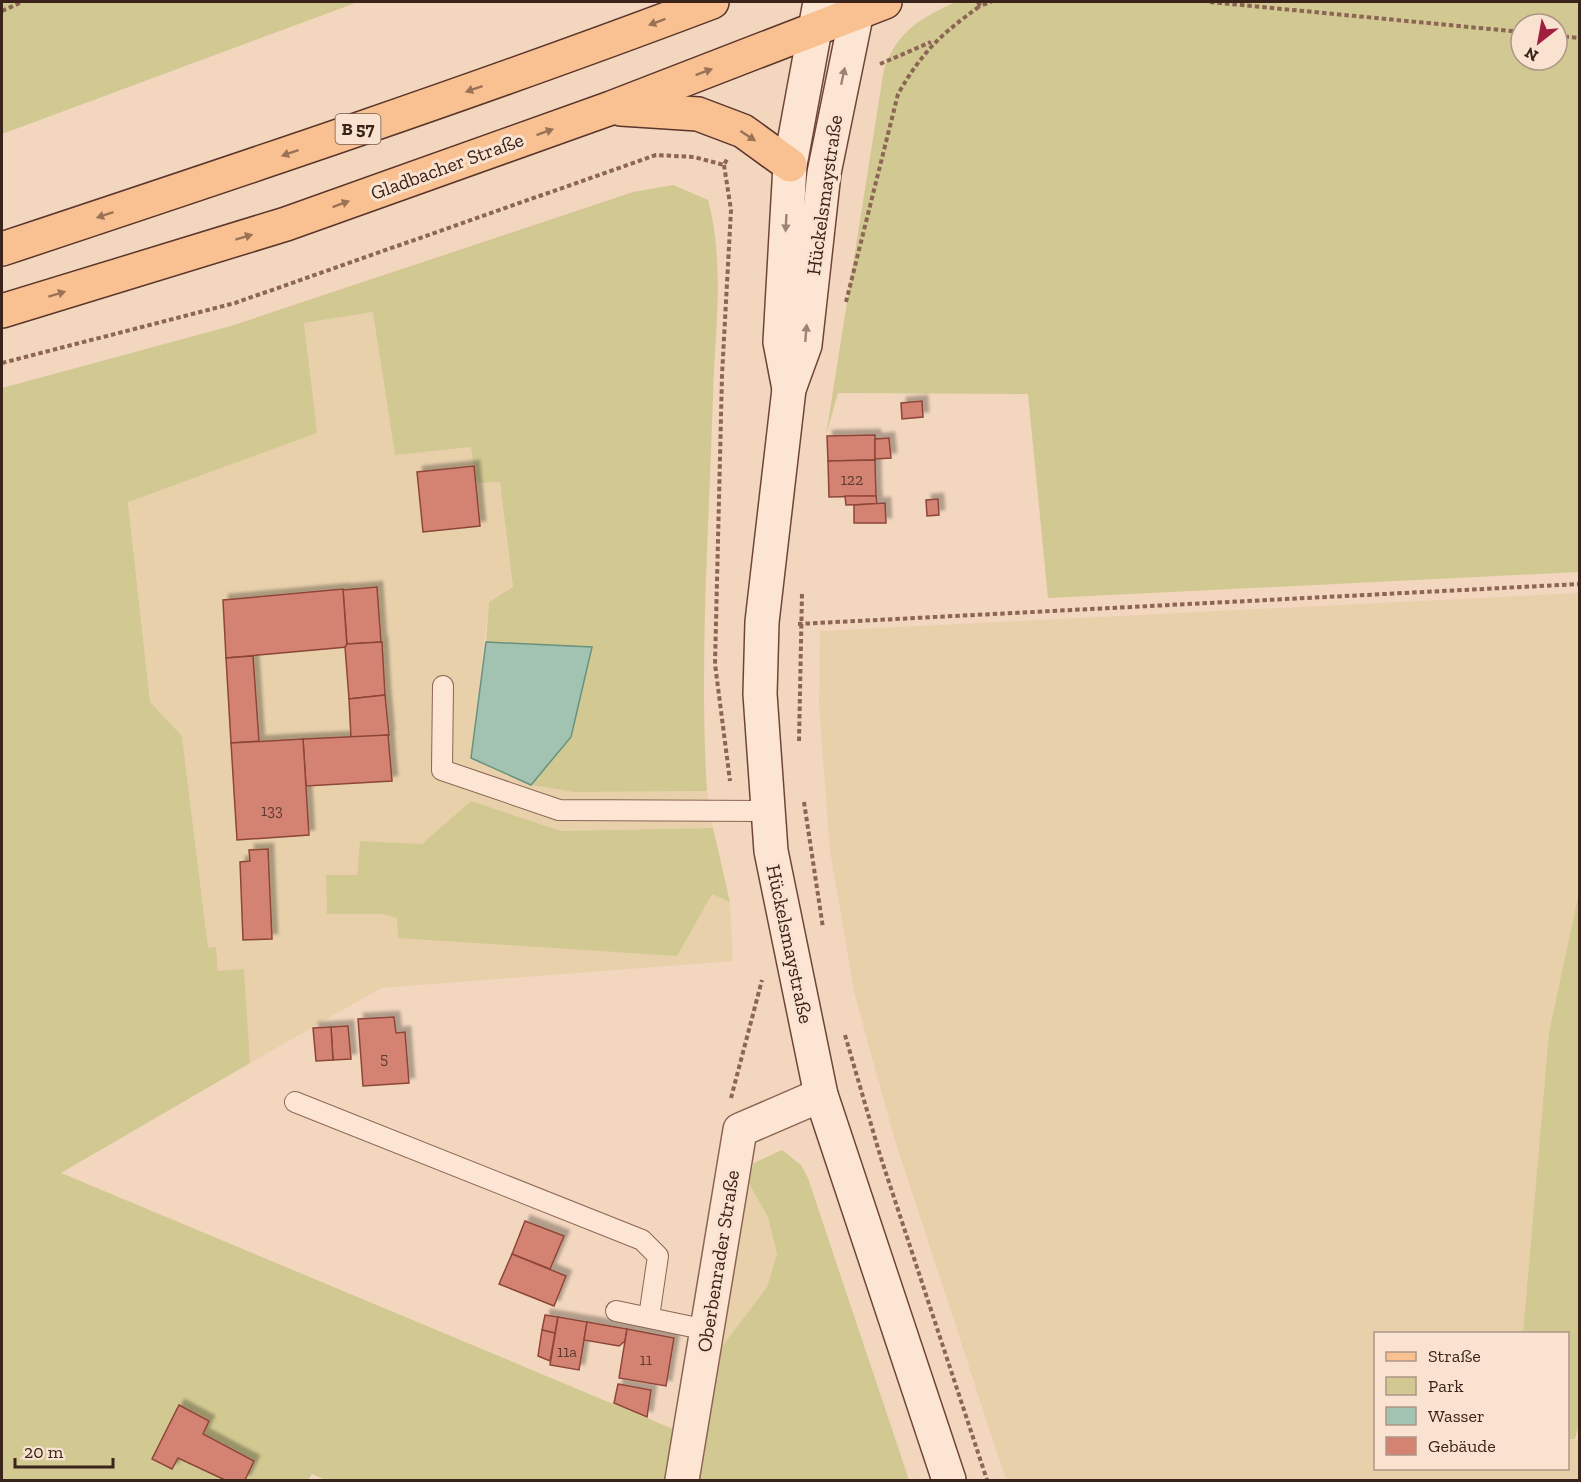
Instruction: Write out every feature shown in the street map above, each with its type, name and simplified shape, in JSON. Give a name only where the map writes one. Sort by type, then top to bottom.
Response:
[{"type":"main road","name":"B 57","points":[[2,249],[279,157],[588,49],[712,2]]},
{"type":"main road","name":"Gladbacher Straße","points":[[2,311],[286,224],[610,108],[817,15],[867,5]]},
{"type":"main road","name":"Hückelsmaystraße","points":[[867,5],[824,173],[805,345],[789,388],[762,622],[760,694],[771,851],[821,1095],[949,1480]]},
{"type":"main road","name":"Hückelsmaystraße","points":[[789,388],[780,342],[789,165],[817,15]]},
{"type":"main road","points":[[610,108],[698,114],[742,131],[789,165]]},
{"type":"main road","name":"Oberbenrader Straße","points":[[682,1480],[740,1130],[821,1095]]},
{"type":"lane","points":[[443,686],[442,770],[559,810],[768,811]]},
{"type":"lane","points":[[296,1102],[642,1240],[658,1256],[649,1317]]},
{"type":"lane","points":[[616,1311],[707,1330]]},
{"type":"path","points":[[2,10],[22,2]]},
{"type":"path","points":[[843,312],[898,94],[913,67],[934,41],[979,4],[991,2]]},
{"type":"path","points":[[1210,2],[1509,31]]},
{"type":"path","points":[[2,363],[235,303],[592,175]]},
{"type":"path","points":[[762,622],[801,624],[1580,584]]},
{"type":"path","points":[[799,749],[802,590]]},
{"type":"path","points":[[802,794],[824,930]]},
{"type":"path","points":[[844,1031],[880,1155],[987,1480]]},
{"type":"shaded area","points":[[374,312],[395,455],[472,447],[500,482],[513,588],[489,602],[471,758],[531,785],[574,792],[707,791],[713,828],[561,831],[471,801],[422,844],[360,841],[357,875],[327,914],[382,914],[397,918],[398,938],[713,894],[730,902],[733,961],[381,988],[250,1063],[244,970],[218,971],[216,947],[208,949],[182,736],[150,702],[128,501],[316,433],[304,323]]},
{"type":"shaded area","points":[[1579,593],[1579,892],[1549,1032],[1523,1332],[1374,1332],[1374,1470],[1569,1470],[1569,1439],[1579,1440],[1579,1480],[1006,1480],[894,1137],[855,996],[830,851],[819,705],[820,631]]},
{"type":"shaded area","points":[[748,1182],[768,1217],[777,1254],[767,1287],[717,1353]]},
{"type":"green space","points":[[2,2],[358,2],[2,134]]},
{"type":"green space","points":[[956,2],[1579,2],[1579,572],[1048,598],[1028,394],[838,393],[826,435],[884,69],[896,44],[922,20]]},
{"type":"green space","points":[[673,185],[708,200],[718,272],[704,643],[707,791],[574,792],[531,785],[571,737],[592,647],[486,642],[489,602],[513,587],[500,482],[476,483],[471,447],[395,455],[373,312],[304,323],[317,433],[128,502],[150,702],[182,736],[208,948],[216,947],[218,971],[244,969],[250,1063],[61,1173],[673,1429],[665,1480],[326,1480],[312,1474],[308,1480],[2,1480],[2,388],[231,326],[633,192]]},
{"type":"green space","points":[[471,801],[561,831],[713,828],[730,902],[712,894],[677,956],[398,938],[397,918],[382,914],[327,914],[326,875],[357,875],[360,841],[422,844]]},
{"type":"green space","points":[[1579,892],[1580,1420],[1575,1439],[1569,1439],[1569,1332],[1523,1332],[1549,1032]]},
{"type":"green space","points":[[782,1150],[801,1165],[808,1178],[909,1480],[696,1480],[717,1353],[767,1287],[777,1254],[768,1217],[748,1182],[754,1163]]},
{"type":"water","points":[[486,642],[592,647],[571,737],[531,785],[471,758]]},
{"type":"building","points":[[922,401],[923,417],[902,419],[901,403]]},
{"type":"building","points":[[875,435],[875,460],[828,461],[827,436]]},
{"type":"building","points":[[889,438],[891,458],[875,459],[875,439]]},
{"type":"building","points":[[875,460],[876,496],[829,497],[828,461]]},
{"type":"building","points":[[474,466],[480,526],[423,532],[417,472]]},
{"type":"building","points":[[845,496],[876,496],[877,504],[846,505]]},
{"type":"building","points":[[938,499],[939,515],[927,516],[926,500]]},
{"type":"building","points":[[885,503],[886,523],[854,523],[854,505]]},
{"type":"building","points":[[377,587],[381,642],[347,644],[343,590]]},
{"type":"building","points":[[343,589],[347,647],[226,658],[223,600]]},
{"type":"building","points":[[382,642],[385,695],[349,699],[345,647],[347,644]]},
{"type":"building","points":[[253,656],[259,741],[231,743],[226,658]]},
{"type":"building","points":[[385,695],[389,735],[351,738],[349,699]]},
{"type":"building","points":[[388,735],[392,781],[306,786],[303,739]]},
{"type":"building","points":[[303,739],[309,835],[237,840],[231,743]]},
{"type":"building","points":[[268,849],[272,939],[243,940],[240,862],[250,861],[249,850]]},
{"type":"building","points":[[394,1017],[396,1033],[405,1032],[409,1083],[363,1086],[358,1019]]},
{"type":"building","points":[[348,1026],[351,1059],[333,1060],[331,1027]]},
{"type":"building","points":[[331,1027],[333,1060],[316,1061],[313,1028]]},
{"type":"building","points":[[525,1221],[564,1236],[550,1269],[512,1254]]},
{"type":"building","points":[[512,1254],[566,1276],[554,1306],[499,1284]]},
{"type":"building","points":[[545,1315],[558,1317],[555,1333],[542,1330]]},
{"type":"building","points":[[558,1317],[587,1322],[579,1370],[550,1365]]},
{"type":"building","points":[[587,1322],[627,1329],[625,1341],[619,1346],[584,1340]]},
{"type":"building","points":[[627,1329],[674,1338],[666,1386],[619,1378]]},
{"type":"building","points":[[542,1330],[555,1333],[550,1361],[538,1356]]},
{"type":"building","points":[[618,1384],[651,1390],[647,1417],[614,1403]]},
{"type":"building","points":[[179,1405],[209,1421],[203,1434],[254,1461],[245,1480],[225,1480],[178,1458],[172,1469],[152,1459]]}]
